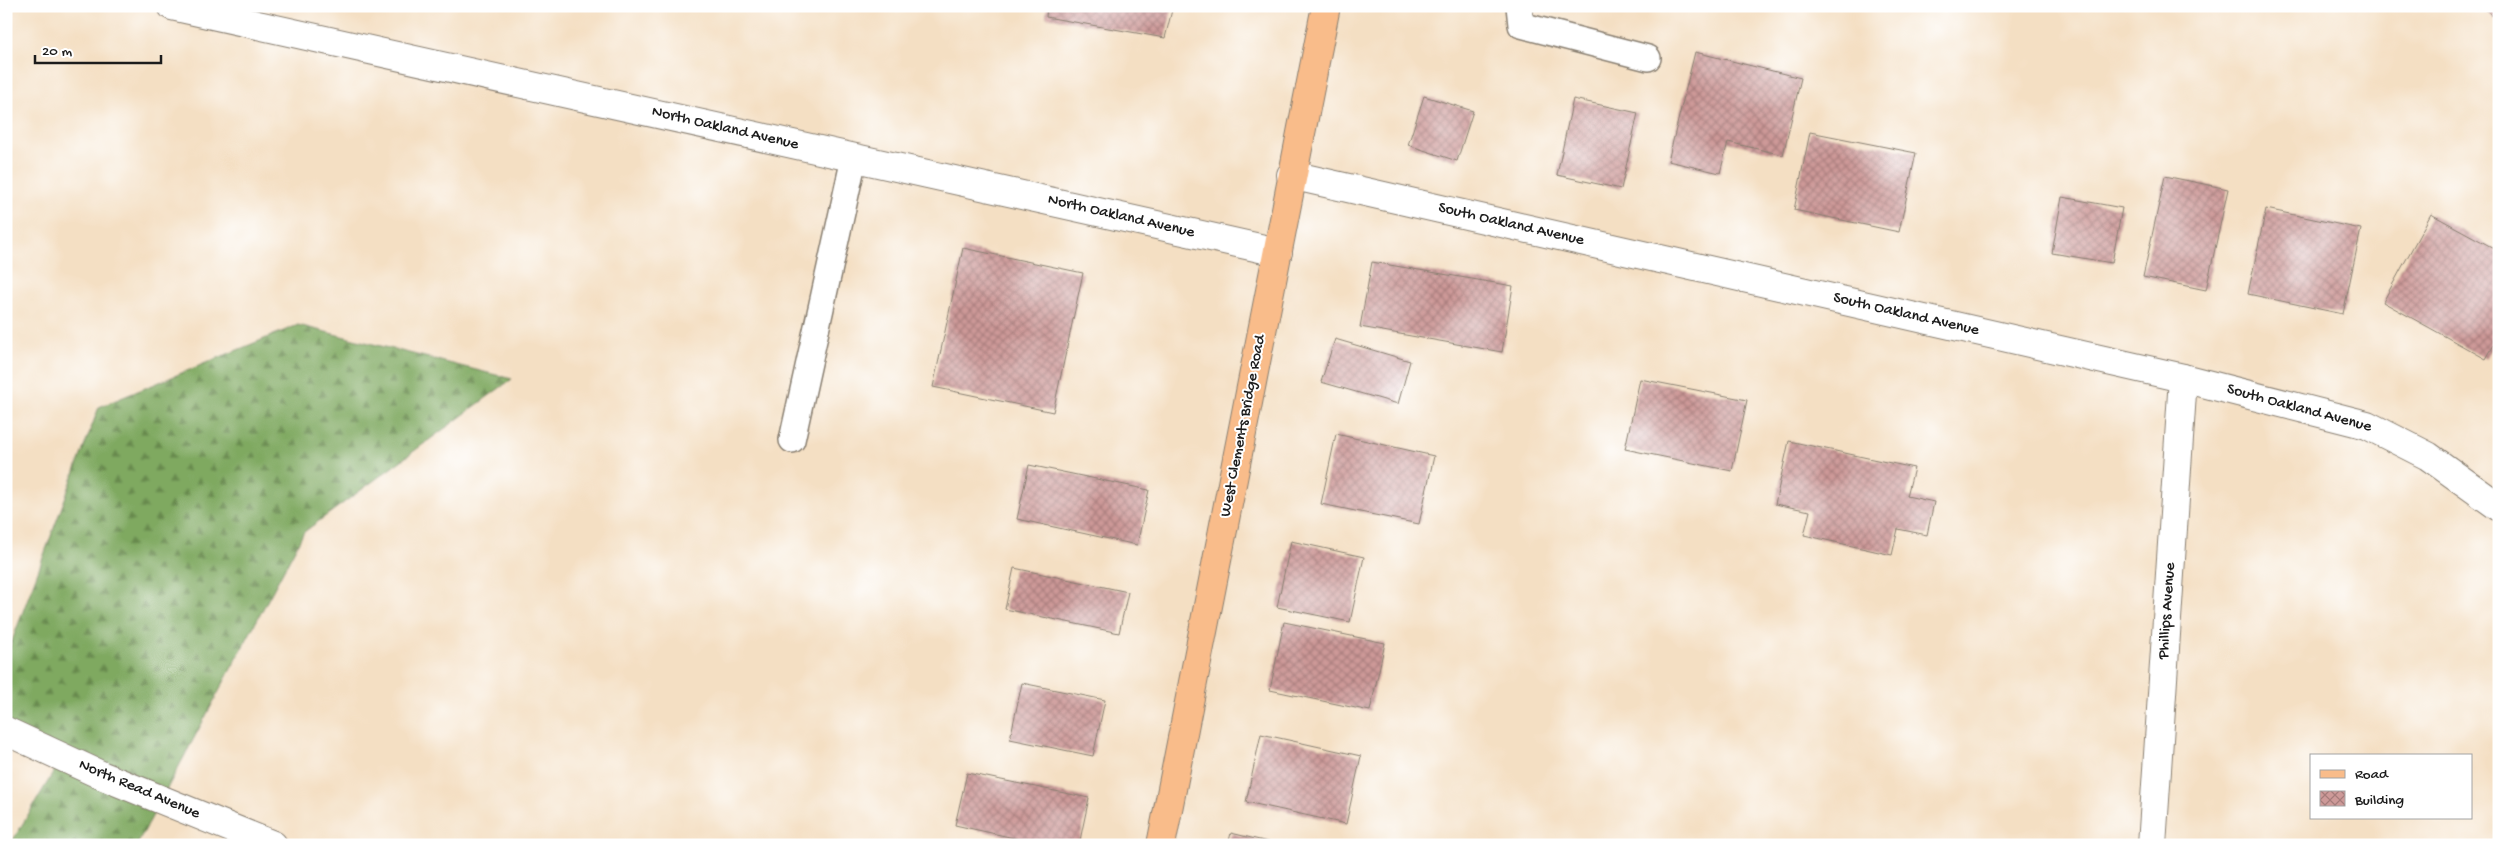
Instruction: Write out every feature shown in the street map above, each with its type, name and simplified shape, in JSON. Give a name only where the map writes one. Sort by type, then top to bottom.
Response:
[{"type":"main road","name":"West Clements Bridge Road","points":[[1161,845],[1278,252],[1291,175],[1326,6]]},
{"type":"street","name":"North Oakland Avenue","points":[[172,6],[1278,252]]},
{"type":"street","name":"South Oakland Avenue","points":[[1291,175],[2183,378],[2368,425],[2428,456],[2499,507]]},
{"type":"street","name":"Phillips Avenue","points":[[2152,845],[2183,378]]},
{"type":"street","name":"North Read Avenue","points":[[6,731],[103,776],[273,845]]},
{"type":"lane","points":[[1519,6],[1521,26],[1648,58]]},
{"type":"lane","points":[[792,440],[854,158]]},
{"type":"green space","points":[[298,325],[512,379],[304,532],[137,845],[10,845],[62,758],[6,738],[6,657],[99,407]]},
{"type":"building","points":[[1047,6],[1173,6],[1165,38],[1046,17]]},
{"type":"building","points":[[2482,6],[2499,6],[2499,22]]},
{"type":"building","points":[[1695,52],[1801,78],[1783,155],[1728,142],[1720,173],[1668,161]]},
{"type":"building","points":[[1424,96],[1473,111],[1457,161],[1408,145]]},
{"type":"building","points":[[1573,99],[1638,113],[1621,189],[1557,175]]},
{"type":"building","points":[[1810,132],[1916,153],[1899,232],[1794,210]]},
{"type":"building","points":[[2165,176],[2228,189],[2206,290],[2143,277]]},
{"type":"building","points":[[2062,197],[2122,208],[2112,263],[2052,253]]},
{"type":"building","points":[[2266,209],[2361,229],[2343,314],[2248,294]]},
{"type":"building","points":[[2431,214],[2499,251],[2499,336],[2486,359],[2383,302]]},
{"type":"building","points":[[963,248],[1083,273],[1053,412],[933,387]]},
{"type":"building","points":[[1372,262],[1513,286],[1502,352],[1360,327]]},
{"type":"building","points":[[1335,339],[1410,361],[1398,404],[1321,382]]},
{"type":"building","points":[[1640,379],[1747,400],[1732,471],[1625,449]]},
{"type":"building","points":[[1336,434],[1434,456],[1419,524],[1321,504]]},
{"type":"building","points":[[1789,441],[1914,468],[1907,496],[1934,502],[1927,535],[1898,529],[1892,555],[1804,535],[1810,511],[1775,504]]},
{"type":"building","points":[[1029,465],[1149,490],[1137,545],[1017,519]]},
{"type":"building","points":[[1291,541],[1364,557],[1350,622],[1277,607]]},
{"type":"building","points":[[1014,568],[1128,592],[1119,633],[1005,609]]},
{"type":"building","points":[[1284,622],[1385,643],[1370,711],[1270,690]]},
{"type":"building","points":[[1022,683],[1105,700],[1093,756],[1010,739]]},
{"type":"building","points":[[1261,734],[1361,756],[1346,824],[1246,802]]},
{"type":"building","points":[[967,773],[1089,798],[1079,845],[1046,845],[955,825]]},
{"type":"building","points":[[1231,833],[1276,844],[1228,845]]}]
